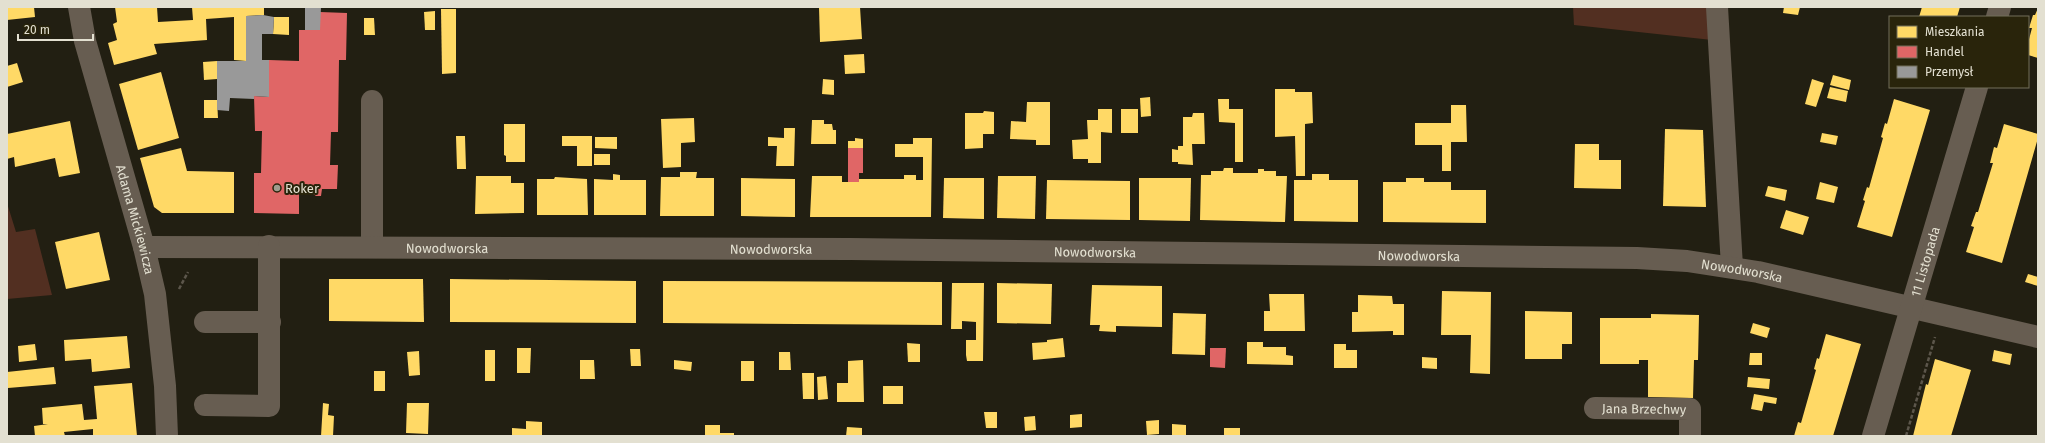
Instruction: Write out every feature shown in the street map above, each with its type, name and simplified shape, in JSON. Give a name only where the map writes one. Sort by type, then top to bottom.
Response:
[{"type":"street","name":"Adama Mickiewicza","points":[[79,7],[85,41],[144,247],[155,294],[165,386],[167,436]]},
{"type":"street","points":[[1717,7],[1732,267]]},
{"type":"street","name":"11 Listopada","points":[[1873,436],[1977,88]]},
{"type":"street","points":[[372,101],[372,246]]},
{"type":"street","points":[[205,405],[269,406],[269,246]]},
{"type":"street","name":"Nowodworska","points":[[144,247],[372,246],[851,249],[1637,258],[1687,261],[1732,267],[2038,337]]},
{"type":"street","points":[[205,322],[270,322]]},
{"type":"street","name":"Jana Brzechwy","points":[[1595,408],[1690,409],[1690,436]]},
{"type":"path","points":[[1906,436],[1934,338],[1942,333],[1947,315]]},
{"type":"shaded area","points":[[1573,7],[1710,7],[1712,40],[1574,25]]},
{"type":"shaded area","points":[[7,203],[16,232],[35,229],[52,295],[7,299]]},
{"type":"building: Mieszkania","points":[[7,7],[34,7],[35,17],[7,20]]},
{"type":"building: Mieszkania","points":[[115,7],[157,7],[158,22],[193,20],[192,7],[264,7],[264,15],[246,16],[246,61],[234,60],[234,17],[206,19],[207,40],[154,44],[157,54],[114,65],[108,43],[117,40],[113,24],[117,22]]},
{"type":"building: Mieszkania","points":[[819,7],[860,7],[862,39],[820,42]]},
{"type":"building: Mieszkania","points":[[1784,7],[1800,7],[1798,15],[1783,13]]},
{"type":"building: Mieszkania","points":[[1922,7],[1960,7],[1957,16],[1919,16]]},
{"type":"building: Mieszkania","points":[[2038,8],[2038,58],[2029,55],[2029,39],[2032,28],[2029,28],[2033,15],[2035,15]]},
{"type":"building: Mieszkania","points":[[441,9],[456,9],[456,73],[442,74]]},
{"type":"building: Mieszkania","points":[[435,11],[435,30],[425,30],[424,12]]},
{"type":"building: Mieszkania","points":[[274,17],[289,17],[289,35],[273,34]]},
{"type":"building: Mieszkania","points":[[364,18],[374,18],[375,35],[364,35]]},
{"type":"building: Mieszkania","points":[[864,54],[865,73],[845,74],[844,55]]},
{"type":"building: Mieszkania","points":[[217,61],[217,79],[204,80],[203,62]]},
{"type":"building: Mieszkania","points":[[17,63],[23,82],[7,87],[7,66]]},
{"type":"building: Mieszkania","points":[[161,72],[179,138],[138,150],[119,84]]},
{"type":"building: Mieszkania","points":[[1833,75],[1851,80],[1849,90],[1830,85]]},
{"type":"building: Mieszkania","points":[[823,79],[834,80],[834,95],[822,94]]},
{"type":"building: Mieszkania","points":[[1812,79],[1824,83],[1816,107],[1805,104]]},
{"type":"building: Mieszkania","points":[[1830,87],[1848,91],[1846,102],[1827,98]]},
{"type":"building: Mieszkania","points":[[1275,89],[1295,89],[1295,92],[1312,92],[1313,123],[1305,124],[1305,176],[1296,176],[1295,136],[1275,137]]},
{"type":"building: Mieszkania","points":[[1150,97],[1151,116],[1141,117],[1140,98]]},
{"type":"building: Mieszkania","points":[[1218,99],[1229,99],[1229,109],[1243,109],[1243,162],[1235,162],[1235,123],[1219,122]]},
{"type":"building: Mieszkania","points":[[1894,99],[1930,110],[1892,237],[1857,227],[1865,201],[1863,200],[1867,187],[1869,188],[1883,138],[1881,137],[1885,123],[1887,124]]},
{"type":"building: Mieszkania","points":[[204,100],[217,100],[218,118],[204,118]]},
{"type":"building: Mieszkania","points":[[1027,102],[1050,102],[1050,145],[1036,145],[1036,140],[1010,139],[1011,121],[1026,122]]},
{"type":"building: Mieszkania","points":[[1451,105],[1466,105],[1467,142],[1451,142],[1451,171],[1442,171],[1442,145],[1415,145],[1415,123],[1451,123]]},
{"type":"building: Mieszkania","points":[[1098,109],[1112,109],[1112,133],[1101,132],[1101,163],[1088,163],[1088,159],[1073,159],[1072,140],[1088,139],[1087,120],[1098,120]]},
{"type":"building: Mieszkania","points":[[1121,109],[1138,109],[1138,133],[1121,133]]},
{"type":"building: Mieszkania","points":[[984,111],[994,112],[994,134],[983,134],[983,148],[965,149],[965,113],[983,113]]},
{"type":"building: Mieszkania","points":[[1193,113],[1204,113],[1205,144],[1192,144],[1193,165],[1172,162],[1172,149],[1178,150],[1178,146],[1183,146],[1183,117],[1192,117]]},
{"type":"building: Mieszkania","points":[[694,118],[695,142],[681,143],[681,167],[663,168],[661,119]]},
{"type":"building: Mieszkania","points":[[812,120],[824,120],[824,124],[832,124],[833,130],[836,130],[836,144],[811,144]]},
{"type":"building: Mieszkania","points":[[70,121],[80,173],[59,177],[55,158],[15,167],[14,157],[7,159],[7,134]]},
{"type":"building: Mieszkania","points":[[504,124],[525,124],[525,162],[506,162],[506,156],[504,155]]},
{"type":"building: Mieszkania","points":[[2004,124],[2038,134],[2038,138],[2002,263],[1966,252],[1974,227],[1971,226],[1976,212],[1978,212],[1993,163],[1990,163],[1994,147],[1997,148]]},
{"type":"building: Mieszkania","points":[[784,128],[795,128],[794,166],[776,166],[777,146],[768,146],[768,137],[784,138]]},
{"type":"building: Mieszkania","points":[[1665,129],[1703,130],[1706,207],[1663,206]]},
{"type":"building: Mieszkania","points":[[1822,133],[1838,136],[1836,145],[1820,142]]},
{"type":"building: Mieszkania","points":[[456,136],[465,136],[466,169],[457,169]]},
{"type":"building: Mieszkania","points":[[562,136],[592,136],[592,166],[577,166],[577,146],[562,146]]},
{"type":"building: Mieszkania","points":[[595,137],[617,137],[617,149],[595,148]]},
{"type":"building: Mieszkania","points":[[855,138],[863,139],[863,148],[848,148],[848,141],[855,141]]},
{"type":"building: Mieszkania","points":[[913,138],[932,138],[931,217],[810,217],[812,176],[842,176],[842,182],[859,182],[859,179],[904,179],[904,175],[916,175],[916,180],[923,180],[923,157],[895,157],[895,144],[913,144]]},
{"type":"building: Mieszkania","points":[[1575,144],[1599,144],[1599,160],[1621,160],[1621,189],[1574,188]]},
{"type":"building: Mieszkania","points":[[181,148],[187,171],[234,172],[234,213],[162,213],[154,207],[140,158]]},
{"type":"building: Mieszkania","points":[[594,154],[610,154],[610,165],[594,165]]},
{"type":"building: Mieszkania","points":[[1224,168],[1233,168],[1233,173],[1258,173],[1258,169],[1264,169],[1264,171],[1276,171],[1276,176],[1287,176],[1285,222],[1200,220],[1201,175],[1211,175],[1211,171],[1223,171]]},
{"type":"building: Mieszkania","points":[[680,172],[697,172],[696,178],[714,178],[714,216],[660,216],[661,177],[680,177]]},
{"type":"building: Mieszkania","points":[[613,174],[620,175],[620,180],[646,180],[646,215],[594,215],[594,179],[613,180]]},
{"type":"building: Mieszkania","points":[[1312,174],[1329,174],[1329,180],[1358,180],[1358,222],[1294,221],[1294,180],[1312,180]]},
{"type":"building: Mieszkania","points":[[476,176],[511,176],[511,183],[524,183],[524,213],[475,214]]},
{"type":"building: Mieszkania","points":[[998,176],[1036,176],[1035,219],[997,218]]},
{"type":"building: Mieszkania","points":[[555,177],[587,179],[588,215],[537,215],[537,179],[554,179]]},
{"type":"building: Mieszkania","points":[[741,178],[795,179],[795,217],[741,216]]},
{"type":"building: Mieszkania","points":[[944,178],[984,178],[984,219],[943,218]]},
{"type":"building: Mieszkania","points":[[1139,178],[1191,178],[1190,221],[1139,220]]},
{"type":"building: Mieszkania","points":[[1406,178],[1424,178],[1424,182],[1451,182],[1451,190],[1486,190],[1486,223],[1383,222],[1383,182],[1406,182]]},
{"type":"building: Mieszkania","points":[[1047,180],[1130,181],[1130,220],[1046,219]]},
{"type":"building: Mieszkania","points":[[1820,182],[1838,187],[1834,203],[1816,199]]},
{"type":"building: Mieszkania","points":[[1768,186],[1787,190],[1785,201],[1765,196]]},
{"type":"building: Mieszkania","points":[[1786,210],[1809,217],[1803,235],[1780,228]]},
{"type":"building: Mieszkania","points":[[99,232],[110,280],[66,289],[55,242]]},
{"type":"building: Mieszkania","points":[[2028,274],[2038,277],[2038,286],[2025,282]]},
{"type":"building: Mieszkania","points":[[329,279],[423,279],[424,322],[329,321]]},
{"type":"building: Mieszkania","points":[[450,279],[636,281],[636,323],[450,322]]},
{"type":"building: Mieszkania","points":[[663,281],[942,282],[942,325],[663,323]]},
{"type":"building: Mieszkania","points":[[952,283],[984,283],[983,361],[967,361],[966,340],[976,340],[976,322],[962,321],[962,329],[951,329]]},
{"type":"building: Mieszkania","points":[[997,283],[1052,284],[1051,324],[997,323]]},
{"type":"building: Mieszkania","points":[[1092,285],[1162,286],[1162,327],[1116,326],[1116,332],[1099,331],[1100,325],[1090,325]]},
{"type":"building: Mieszkania","points":[[1442,291],[1491,292],[1490,374],[1470,373],[1471,335],[1441,335]]},
{"type":"building: Mieszkania","points":[[1269,294],[1304,294],[1305,331],[1264,331],[1264,311],[1270,311]]},
{"type":"building: Mieszkania","points":[[1358,295],[1392,296],[1393,304],[1404,304],[1404,335],[1393,335],[1393,331],[1352,332],[1352,312],[1358,312]]},
{"type":"building: Mieszkania","points":[[1525,311],[1572,312],[1572,344],[1562,344],[1562,359],[1525,359]]},
{"type":"building: Mieszkania","points":[[1173,313],[1206,314],[1205,355],[1172,354]]},
{"type":"building: Mieszkania","points":[[1651,314],[1699,315],[1698,360],[1694,360],[1693,398],[1648,397],[1648,360],[1639,360],[1639,364],[1600,364],[1600,318],[1651,318]]},
{"type":"building: Mieszkania","points":[[1753,323],[1770,328],[1767,338],[1750,333]]},
{"type":"building: Mieszkania","points":[[1826,334],[1861,344],[1833,436],[1794,436],[1798,422],[1801,423],[1816,370],[1814,369],[1817,358],[1819,359]]},
{"type":"building: Mieszkania","points":[[127,336],[130,368],[92,372],[91,359],[65,361],[64,340]]},
{"type":"building: Mieszkania","points":[[1063,338],[1065,357],[1033,360],[1032,343],[1047,342],[1047,340]]},
{"type":"building: Mieszkania","points":[[1247,342],[1263,342],[1263,347],[1286,347],[1286,355],[1293,356],[1293,365],[1247,364]]},
{"type":"building: Mieszkania","points":[[907,343],[920,344],[920,362],[908,362]]},
{"type":"building: Mieszkania","points":[[35,344],[37,360],[19,362],[18,346]]},
{"type":"building: Mieszkania","points":[[1334,344],[1346,344],[1346,350],[1357,350],[1357,368],[1334,368]]},
{"type":"building: Mieszkania","points":[[517,348],[531,348],[530,373],[517,373]]},
{"type":"building: Mieszkania","points":[[630,349],[640,349],[641,366],[631,366]]},
{"type":"building: Mieszkania","points":[[485,350],[495,350],[495,381],[485,381]]},
{"type":"building: Mieszkania","points":[[1994,350],[2012,354],[2010,365],[1992,361]]},
{"type":"building: Mieszkania","points":[[419,351],[420,375],[409,376],[407,352]]},
{"type":"building: Mieszkania","points":[[779,352],[790,352],[791,370],[779,370]]},
{"type":"building: Mieszkania","points":[[1750,353],[1762,353],[1762,365],[1749,365]]},
{"type":"building: Mieszkania","points":[[1422,357],[1437,358],[1437,369],[1422,368]]},
{"type":"building: Mieszkania","points":[[1935,359],[1971,370],[1951,436],[1913,436],[1926,384],[1928,385]]},
{"type":"building: Mieszkania","points":[[580,360],[594,360],[595,379],[580,379]]},
{"type":"building: Mieszkania","points":[[674,360],[692,362],[691,371],[674,369]]},
{"type":"building: Mieszkania","points":[[863,360],[864,402],[837,402],[837,383],[848,383],[848,361]]},
{"type":"building: Mieszkania","points":[[741,361],[754,361],[754,381],[741,381]]},
{"type":"building: Mieszkania","points":[[54,367],[56,384],[8,388],[7,372]]},
{"type":"building: Mieszkania","points":[[374,371],[385,371],[385,391],[374,391]]},
{"type":"building: Mieszkania","points":[[802,373],[814,373],[814,399],[803,399]]},
{"type":"building: Mieszkania","points":[[826,376],[828,399],[818,400],[817,377]]},
{"type":"building: Mieszkania","points":[[1748,377],[1770,379],[1769,389],[1747,387]]},
{"type":"building: Mieszkania","points":[[132,383],[137,436],[93,436],[93,429],[64,432],[65,436],[35,436],[34,426],[48,424],[43,424],[42,408],[82,404],[84,420],[97,419],[94,386]]},
{"type":"building: Mieszkania","points":[[883,386],[903,386],[903,404],[883,404]]},
{"type":"building: Mieszkania","points":[[1754,394],[1777,398],[1776,404],[1764,402],[1762,411],[1751,409]]},
{"type":"building: Mieszkania","points":[[323,403],[329,404],[328,415],[334,416],[333,436],[321,436]]},
{"type":"building: Mieszkania","points":[[407,403],[429,403],[428,434],[406,433]]},
{"type":"building: Mieszkania","points":[[984,412],[997,412],[997,428],[986,428]]},
{"type":"building: Mieszkania","points":[[1082,414],[1082,427],[1070,428],[1070,415]]},
{"type":"building: Mieszkania","points":[[1035,416],[1036,430],[1025,431],[1024,417]]},
{"type":"building: Mieszkania","points":[[1159,420],[1159,434],[1147,435],[1146,421]]},
{"type":"building: Mieszkania","points":[[526,421],[542,422],[542,436],[512,436],[512,428],[526,429]]},
{"type":"building: Mieszkania","points":[[1172,424],[1186,425],[1186,436],[1172,436]]},
{"type":"building: Mieszkania","points":[[705,425],[720,425],[720,433],[734,433],[734,436],[705,436]]},
{"type":"building: Mieszkania","points":[[847,427],[862,428],[862,436],[846,436]]},
{"type":"building: Mieszkania","points":[[1224,428],[1240,428],[1240,435],[1224,436]]},
{"type":"building: Handel","points":[[320,12],[347,13],[346,60],[339,60],[338,132],[331,132],[330,165],[338,165],[337,189],[322,189],[321,196],[316,196],[310,189],[299,189],[299,214],[254,213],[254,173],[261,173],[262,131],[255,131],[254,96],[269,97],[269,60],[299,61],[299,30],[320,30]]},
{"type":"building: Handel","points":[[848,148],[863,148],[863,173],[859,173],[859,182],[848,182]]},
{"type":"building: Handel","points":[[1210,348],[1226,348],[1225,368],[1210,367]]},
{"type":"building: Przemysł","points":[[305,7],[321,7],[320,30],[305,30]]},
{"type":"building: Przemysł","points":[[263,15],[274,17],[273,34],[262,34],[262,60],[269,60],[269,97],[254,96],[254,99],[230,98],[229,111],[217,110],[217,61],[246,61],[246,16]]},
{"type":"place","name":"Roker","points":[[277,188]]}]
